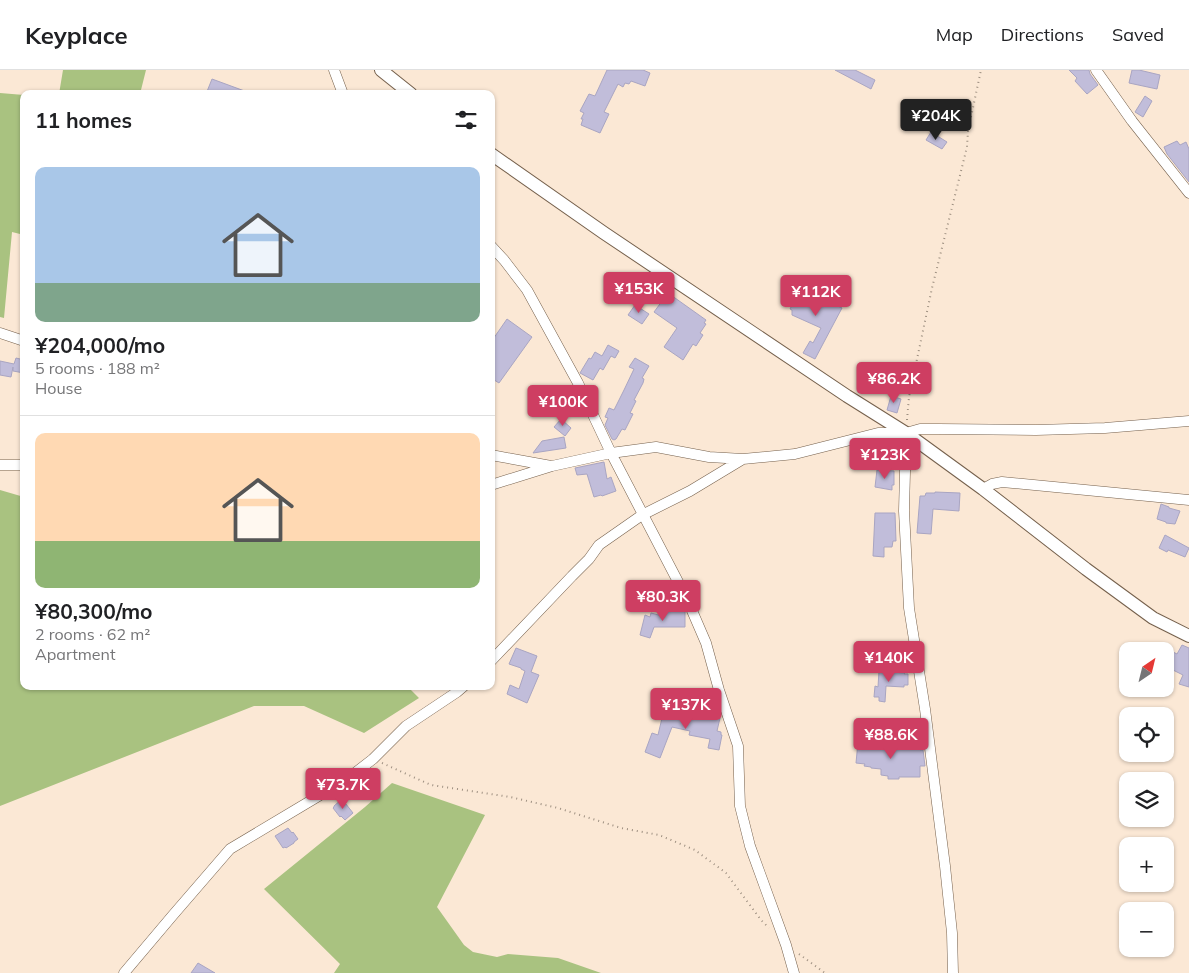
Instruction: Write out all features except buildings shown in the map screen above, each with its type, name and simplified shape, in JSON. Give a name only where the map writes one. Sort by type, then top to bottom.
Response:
[{"type":"street","points":[[334,70],[342,90]]},
{"type":"street","points":[[381,70],[405,90]]},
{"type":"street","points":[[1096,70],[1132,121],[1189,193]]},
{"type":"street","points":[[495,157],[847,396],[906,433],[1153,618],[1189,636]]},
{"type":"street","points":[[495,250],[527,290],[578,383],[642,515],[687,599],[706,642],[719,690],[738,746],[740,806],[750,846],[786,944],[794,973]]},
{"type":"street","points":[[0,332],[20,340]]},
{"type":"street","points":[[495,484],[552,466],[611,453],[656,447],[709,457],[743,459],[795,454],[878,433],[906,433],[920,429],[1036,430],[1106,428],[1189,421]]},
{"type":"street","points":[[906,433],[904,511],[909,608],[925,709],[944,866],[952,933],[953,973]]},
{"type":"street","points":[[495,456],[552,466]]},
{"type":"street","points":[[495,657],[589,559],[599,545],[642,515],[690,491],[743,459]]},
{"type":"street","points":[[0,466],[20,465]]},
{"type":"street","points":[[983,489],[992,484],[1002,482],[1189,500]]},
{"type":"street","points":[[124,973],[230,849],[351,776],[373,759],[406,726],[459,690]]},
{"type":"path","points":[[906,433],[909,397],[932,288],[966,147],[981,70]]},
{"type":"path","points":[[373,759],[431,784],[510,797],[558,808],[621,828],[659,835],[695,850],[726,873],[761,920],[786,944],[825,973]]},
{"type":"green space","points":[[63,70],[146,70],[141,90],[60,90]]},
{"type":"green space","points":[[0,93],[20,95],[20,234],[12,232],[4,318],[0,317]]},
{"type":"green space","points":[[0,490],[20,496],[20,690],[411,690],[419,698],[364,733],[304,706],[254,706],[0,806]]},
{"type":"green space","points":[[392,783],[485,815],[437,907],[464,945],[473,952],[497,957],[508,954],[558,958],[601,973],[334,973],[340,964],[264,889]]}]
